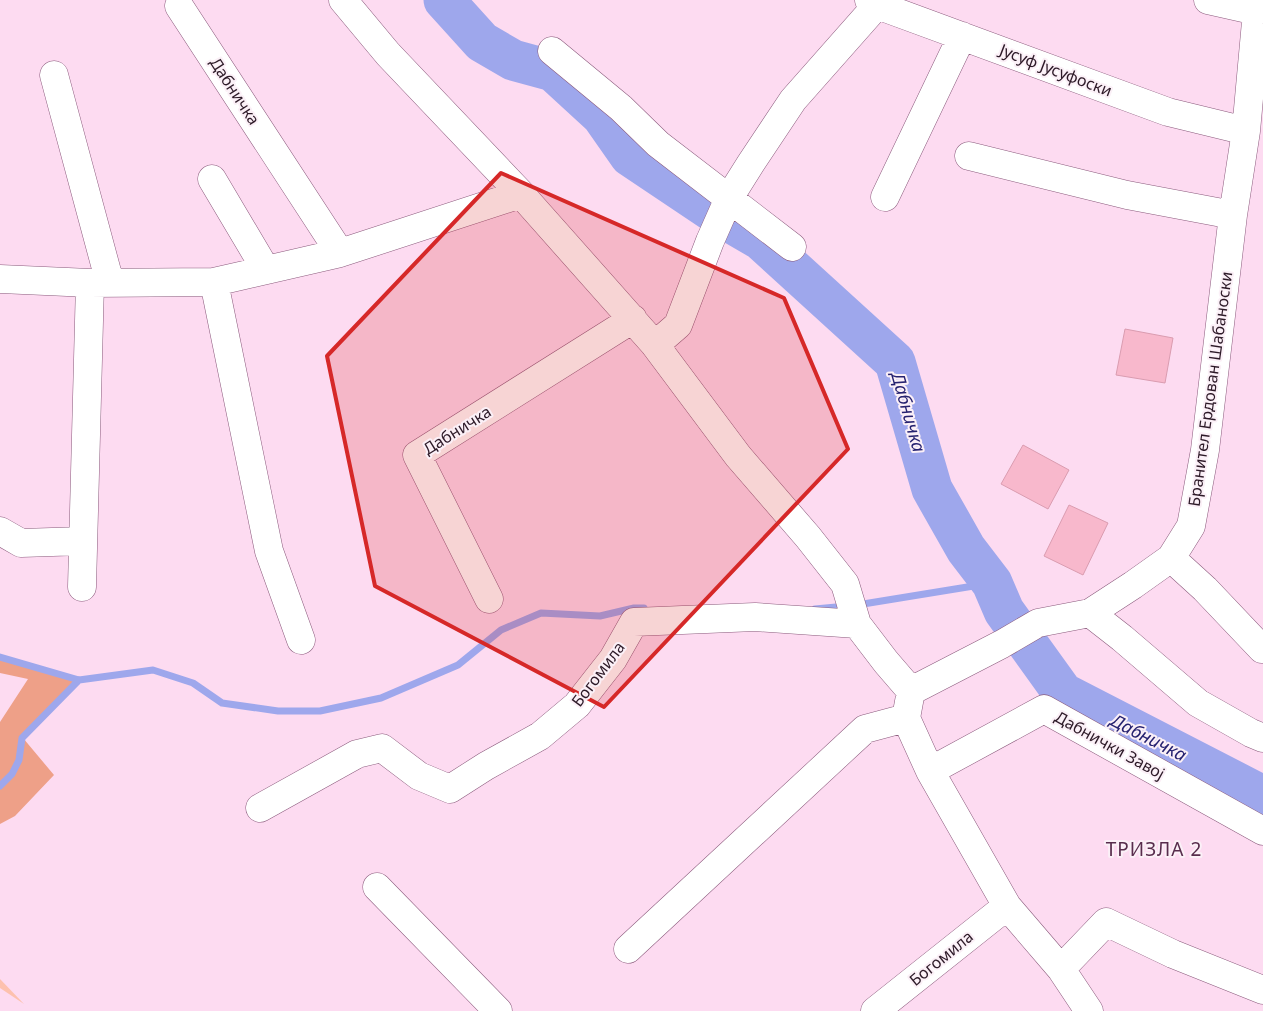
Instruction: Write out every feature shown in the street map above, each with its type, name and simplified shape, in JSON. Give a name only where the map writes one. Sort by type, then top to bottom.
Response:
[{"type":"street","points":[[343,0],[388,54],[521,194],[633,319],[655,345],[738,456],[808,537],[845,584],[857,624],[911,691],[906,718],[930,771],[1007,906],[1061,969],[1089,1011]]},
{"type":"street","name":"Бранител Ердован Шабаноски","points":[[911,691],[1002,644],[1038,623],[1090,613],[1171,558],[1191,526],[1206,450],[1233,215],[1246,131],[1258,6],[1208,0]]},
{"type":"street","points":[[655,345],[678,326],[710,241],[729,198],[794,100],[873,2]]},
{"type":"street","name":"Јусуф Јусуфоски","points":[[873,2],[1168,112],[1246,131]]},
{"type":"street","name":"Дабничка","points":[[179,6],[340,252]]},
{"type":"street","points":[[885,197],[962,36]]},
{"type":"street","points":[[552,51],[621,108],[658,144],[792,247]]},
{"type":"street","points":[[54,75],[100,283],[83,541],[82,587]]},
{"type":"street","points":[[969,156],[1127,195],[1233,215]]},
{"type":"street","points":[[212,179],[266,270]]},
{"type":"street","points":[[0,279],[100,283],[214,282],[340,252],[521,194]]},
{"type":"street","points":[[214,282],[270,551],[301,640]]},
{"type":"street","name":"Дабничка","points":[[488,599],[417,455],[633,319]]},
{"type":"street","points":[[0,531],[21,543],[83,541]]},
{"type":"street","points":[[1171,558],[1205,589],[1262,649]]},
{"type":"street","points":[[1090,613],[1198,703],[1263,738]]},
{"type":"street","name":"Богомила","points":[[260,808],[356,754],[382,748],[419,776],[450,789],[486,766],[540,736],[577,705],[613,659],[634,622],[755,617],[857,624]]},
{"type":"street","name":"Дабнички Завој","points":[[930,771],[1044,709],[1263,831]]},
{"type":"street","points":[[628,949],[866,729],[906,718]]},
{"type":"street","points":[[378,887],[498,1011]]},
{"type":"street","name":"Богомила","points":[[875,1011],[1007,906]]},
{"type":"street","points":[[1061,969],[1106,922],[1173,954],[1263,990]]},
{"type":"highlighted area","points":[[501,173],[784,298],[848,449],[604,707],[375,586],[327,356]]},
{"type":"shaded area","points":[[0,657],[79,680],[23,738],[54,775],[15,816],[0,824],[0,722],[28,679],[0,673]]},
{"type":"shaded area","points":[[0,979],[24,1004],[0,988]]},
{"type":"building","points":[[1125,329],[1173,338],[1165,383],[1116,375]]},
{"type":"building","points":[[1023,445],[1069,470],[1048,509],[1001,484]]},
{"type":"building","points":[[1069,505],[1108,523],[1083,575],[1044,556]]},
{"type":"waterway","name":"Дабничка","points":[[444,0],[482,42],[513,60],[553,71],[602,116],[630,156],[718,215],[761,240],[895,362],[932,489],[966,549],[992,583],[1004,611],[1063,693],[1263,796]]},
{"type":"waterway","points":[[857,605],[992,583]]},
{"type":"waterway","points":[[815,609],[847,606]]},
{"type":"waterway","points":[[0,657],[79,680],[153,670],[193,683],[222,703],[278,711],[320,711],[381,698],[458,665],[501,630],[541,613],[600,616],[634,608],[644,608]]},
{"type":"waterway","points":[[0,786],[12,774],[19,760],[22,738],[79,680]]},
{"type":"district","name":"ТРИЗЛА 2","points":[[1154,849]]}]
